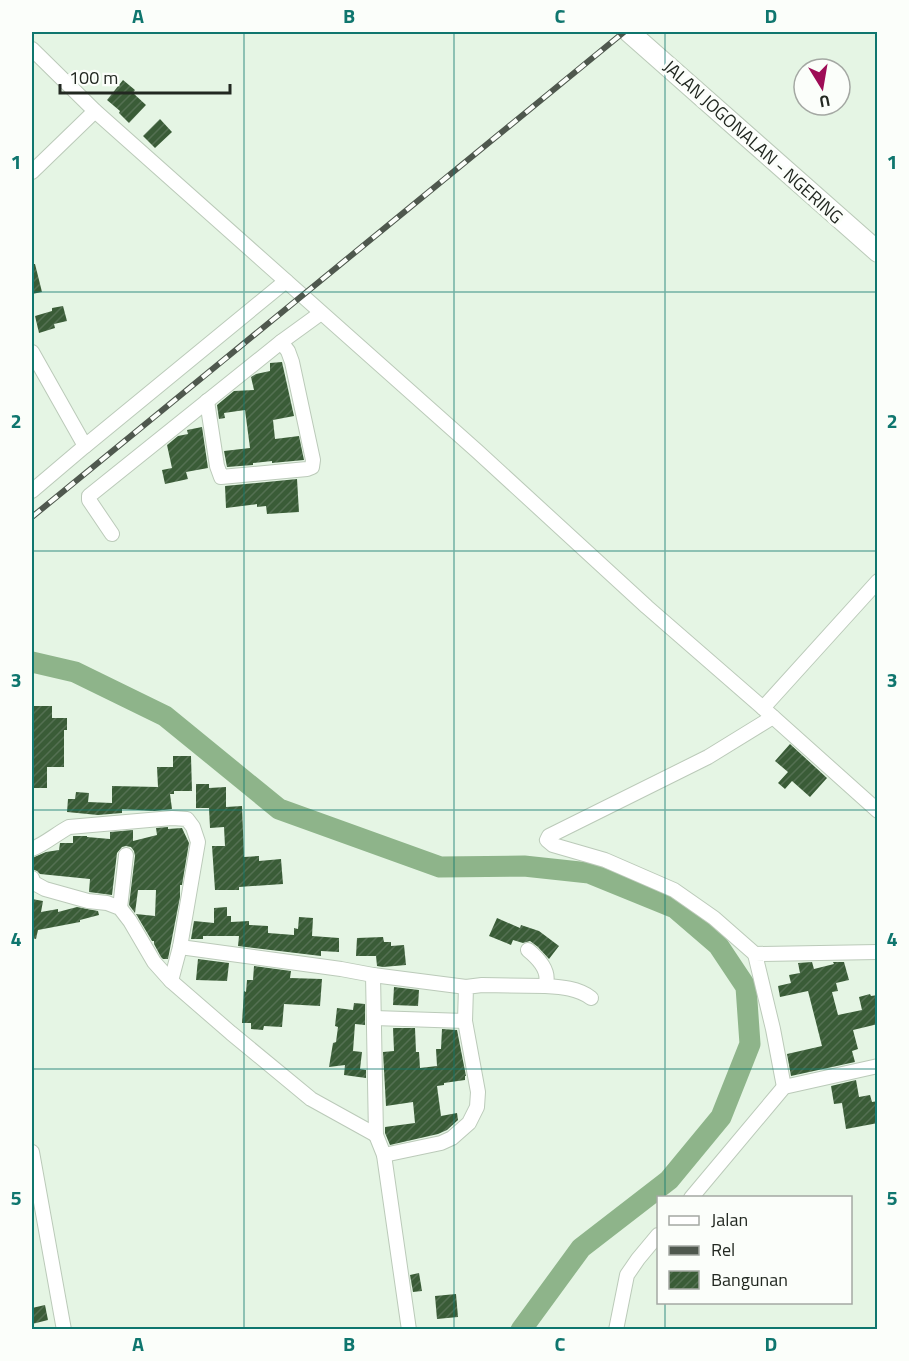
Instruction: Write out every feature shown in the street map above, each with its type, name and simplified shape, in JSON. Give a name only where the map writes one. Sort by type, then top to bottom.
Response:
[{"type":"main road","name":"JALAN JOGONALAN - NGERING","points":[[629,32],[878,252]]},
{"type":"street","points":[[32,49],[95,111],[477,451],[647,607],[878,811]]},
{"type":"street","points":[[32,172],[95,111]]},
{"type":"street","points":[[32,491],[286,281]]},
{"type":"street","points":[[112,534],[89,500],[89,496],[281,342],[321,313]]},
{"type":"street","points":[[207,401],[217,466],[221,477],[307,470],[312,467],[313,460],[292,362],[281,342]]},
{"type":"street","points":[[32,352],[37,373],[85,446]]},
{"type":"street","points":[[784,1087],[755,954],[714,918],[674,890],[605,860],[552,845],[547,840],[549,836],[708,757],[768,713],[875,590]]},
{"type":"street","points":[[32,849],[69,827],[172,818],[187,819],[193,827],[198,842],[180,947],[171,981]]},
{"type":"street","points":[[120,908],[126,855]]},
{"type":"street","points":[[32,878],[34,883],[45,889],[120,908],[154,962],[171,981],[311,1099],[376,1135]]},
{"type":"street","points":[[180,947],[466,987],[482,985],[559,987],[583,992],[591,998]]},
{"type":"street","points":[[528,950],[540,960],[544,968],[547,979],[544,986]]},
{"type":"street","points":[[755,954],[878,952]]},
{"type":"street","points":[[373,975],[376,1135],[384,1155],[409,1329]]},
{"type":"street","points":[[384,1155],[441,1143],[453,1138],[469,1123],[477,1107],[478,1092],[465,1021],[466,987]]},
{"type":"street","points":[[374,1018],[465,1021]]},
{"type":"street","points":[[692,1196],[784,1087],[878,1066]]},
{"type":"street","points":[[32,1152],[64,1329]]},
{"type":"street","points":[[616,1329],[627,1275],[657,1236]]},
{"type":"building","points":[[123,80],[135,90],[133,93],[146,105],[129,123],[107,100]]},
{"type":"building","points":[[160,119],[172,132],[155,148],[143,136]]},
{"type":"building","points":[[32,264],[35,264],[42,292],[32,294]]},
{"type":"building","points":[[63,306],[67,321],[54,324],[55,328],[39,333],[35,316],[52,311],[52,308]]},
{"type":"building","points":[[282,362],[294,416],[273,420],[275,439],[299,436],[304,460],[272,463],[272,461],[227,467],[224,451],[250,448],[245,410],[224,413],[225,418],[219,419],[217,405],[234,391],[254,390],[251,377],[270,371],[270,363]]},
{"type":"building","points":[[202,427],[208,468],[186,472],[188,479],[165,484],[162,470],[172,468],[167,445],[178,436],[188,434],[187,430]]},
{"type":"building","points":[[297,479],[299,512],[267,514],[266,506],[257,507],[257,504],[226,508],[225,486]]},
{"type":"building","points":[[32,706],[52,706],[52,718],[67,718],[67,730],[64,730],[64,767],[47,767],[47,788],[32,788]]},
{"type":"building","points":[[790,744],[827,778],[810,797],[792,781],[785,789],[778,783],[788,772],[775,761]]},
{"type":"building","points":[[173,756],[191,756],[192,791],[174,791],[174,794],[170,794],[172,809],[154,811],[122,809],[122,813],[98,815],[67,812],[68,799],[75,799],[76,792],[89,793],[88,802],[112,803],[112,786],[158,787],[157,767],[173,767]]},
{"type":"building","points":[[196,784],[209,784],[209,788],[226,787],[226,807],[242,806],[244,857],[259,856],[259,861],[281,859],[283,884],[239,887],[239,890],[215,890],[212,846],[225,846],[224,827],[210,828],[209,808],[196,808]]},
{"type":"building","points":[[168,827],[168,829],[182,828],[189,843],[168,959],[161,957],[154,941],[136,914],[155,916],[156,890],[138,890],[135,913],[129,905],[135,856],[131,847],[122,847],[117,853],[112,895],[89,892],[90,879],[40,874],[32,869],[32,858],[59,850],[60,843],[73,843],[73,836],[110,839],[110,832],[133,830],[133,841],[157,835],[156,828]]},
{"type":"building","points":[[32,899],[43,901],[41,912],[58,909],[58,912],[77,907],[98,911],[99,915],[80,920],[80,922],[38,930],[36,939],[32,938]]},
{"type":"building","points":[[227,907],[227,916],[231,916],[231,922],[249,921],[249,925],[268,926],[268,933],[294,935],[294,928],[298,929],[299,917],[313,918],[312,936],[339,938],[339,952],[321,951],[321,956],[238,946],[239,936],[203,936],[203,939],[191,939],[194,921],[214,923],[214,908]]},
{"type":"building","points":[[497,918],[520,928],[521,925],[539,931],[559,946],[549,959],[530,941],[523,943],[513,940],[511,945],[489,936]]},
{"type":"building","points":[[383,937],[384,942],[391,942],[391,946],[404,945],[406,965],[377,966],[376,956],[356,956],[357,938]]},
{"type":"building","points":[[198,959],[229,963],[227,981],[196,980]]},
{"type":"building","points":[[812,962],[814,969],[834,964],[833,962],[844,962],[849,980],[836,983],[838,991],[832,992],[838,1015],[862,1010],[859,997],[870,994],[871,996],[878,995],[878,1024],[853,1030],[858,1049],[852,1051],[855,1062],[791,1076],[787,1054],[822,1046],[808,991],[780,997],[778,986],[791,983],[789,975],[800,973],[798,963]]},
{"type":"building","points":[[254,966],[291,971],[290,978],[322,979],[320,1006],[284,1004],[282,1027],[264,1026],[263,1030],[251,1029],[251,1023],[242,1023],[244,991],[246,992],[247,980],[253,980]]},
{"type":"building","points":[[394,987],[419,990],[418,1006],[393,1005]]},
{"type":"building","points":[[354,1003],[365,1004],[365,1025],[355,1024],[353,1051],[362,1052],[360,1069],[366,1070],[366,1078],[344,1075],[345,1065],[329,1067],[333,1043],[336,1042],[337,1008],[353,1010]]},
{"type":"building","points":[[393,1028],[415,1028],[416,1052],[419,1052],[420,1068],[437,1066],[436,1049],[441,1049],[442,1029],[457,1030],[466,1076],[465,1080],[437,1086],[441,1116],[457,1113],[458,1120],[447,1130],[390,1145],[385,1127],[415,1123],[413,1102],[386,1106],[383,1052],[394,1051]]},
{"type":"building","points":[[856,1080],[859,1097],[870,1095],[872,1102],[878,1101],[878,1123],[846,1129],[842,1103],[834,1104],[831,1086]]},
{"type":"building","points":[[419,1273],[422,1291],[413,1292],[410,1275]]},
{"type":"building","points":[[456,1294],[458,1317],[437,1319],[435,1296]]},
{"type":"building","points":[[45,1305],[48,1320],[32,1324],[32,1308]]},
{"type":"waterway","points":[[32,662],[75,672],[165,716],[279,809],[440,867],[524,866],[589,873],[675,908],[718,945],[746,987],[750,1044],[721,1117],[669,1180],[581,1248],[521,1330]]},
{"type":"railway","points":[[32,517],[624,32]]}]
